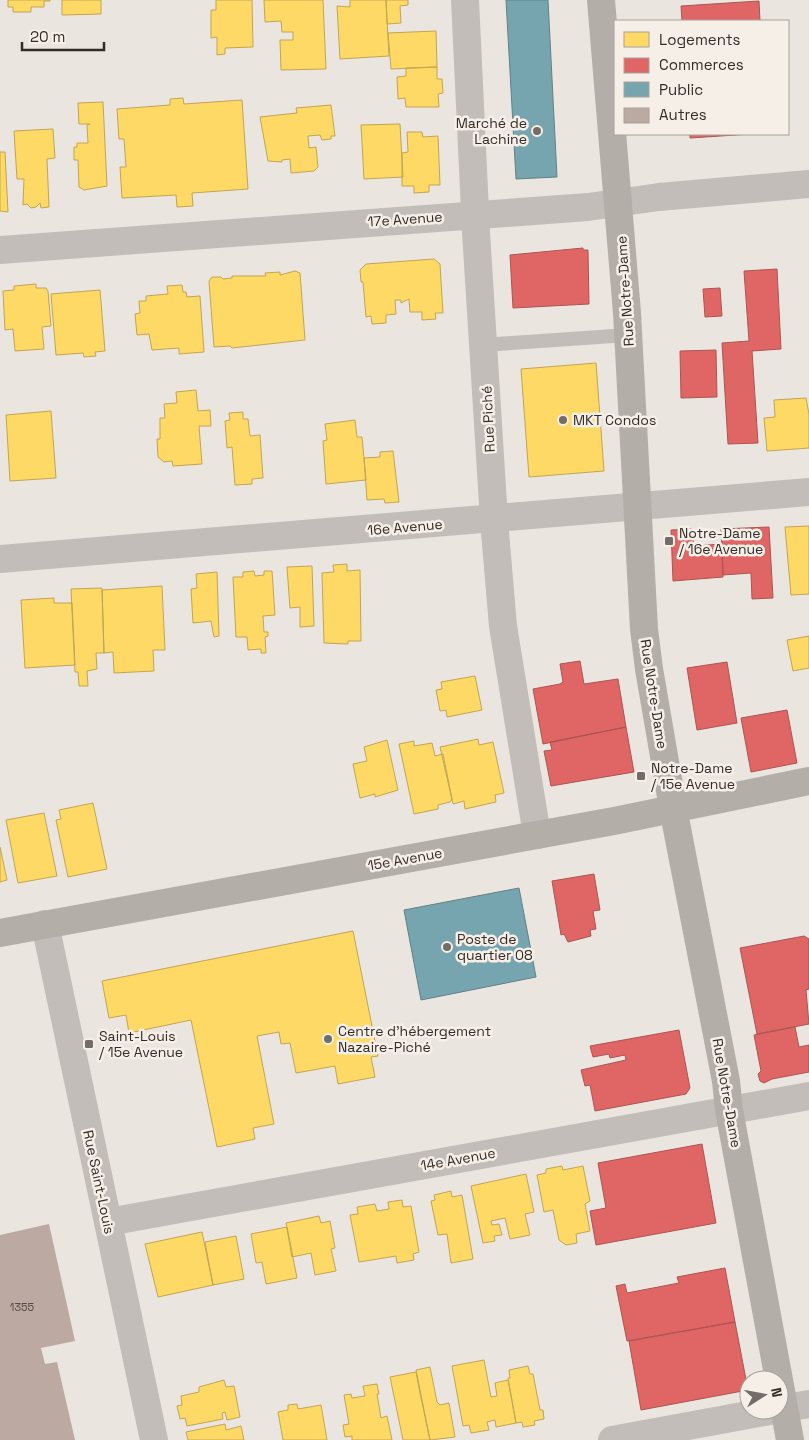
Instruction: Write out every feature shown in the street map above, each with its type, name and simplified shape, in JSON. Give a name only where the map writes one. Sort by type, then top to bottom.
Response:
[{"type":"street","name":"Rue Piché","points":[[464,0],[483,345],[503,626],[537,836]]},
{"type":"street","name":"Rue Notre-Dame","points":[[601,0],[619,201],[646,648],[673,808],[726,1081],[729,1110],[777,1370]]},
{"type":"street","name":"17e Avenue","points":[[0,250],[588,207],[619,201],[809,184]]},
{"type":"street","name":"16e Avenue","points":[[0,559],[494,520],[809,492]]},
{"type":"street","name":"15e Avenue","points":[[0,933],[537,836],[809,781]]},
{"type":"street","name":"Rue Saint-Louis","points":[[46,924],[154,1440]]},
{"type":"street","name":"14e Avenue","points":[[108,1222],[809,1096]]},
{"type":"street","points":[[612,1440],[739,1417]]},
{"type":"street","name":"Rue Notre-Dame","points":[[788,1420],[790,1440]]},
{"type":"lane","points":[[483,345],[628,335]]},
{"type":"building: Logements","points":[[8,0],[50,1],[44,1],[44,7],[31,7],[31,12],[13,12],[13,7],[8,7]]},
{"type":"building: Logements","points":[[62,0],[101,0],[101,14],[62,15]]},
{"type":"building: Logements","points":[[216,0],[252,0],[253,47],[225,48],[225,54],[217,55],[217,37],[211,38],[211,10],[216,10]]},
{"type":"building: Logements","points":[[264,0],[323,0],[326,69],[281,70],[280,40],[293,40],[293,32],[282,32],[281,21],[265,22]]},
{"type":"building: Logements","points":[[350,0],[386,0],[389,56],[340,59],[337,6],[350,7]]},
{"type":"building: Logements","points":[[386,0],[408,0],[408,5],[400,6],[401,23],[387,24]]},
{"type":"building: Logements","points":[[436,31],[437,67],[391,69],[388,33]]},
{"type":"building: Logements","points":[[437,67],[437,79],[442,79],[443,93],[438,94],[439,107],[406,107],[405,98],[398,99],[397,77],[406,76],[406,68]]},
{"type":"building: Logements","points":[[183,98],[184,104],[242,100],[248,189],[192,193],[193,206],[177,207],[176,195],[122,198],[120,167],[126,167],[124,139],[119,139],[117,109],[170,105],[170,99]]},
{"type":"building: Logements","points":[[103,102],[107,186],[84,190],[79,187],[78,160],[74,160],[74,147],[77,147],[77,143],[88,143],[87,125],[90,124],[79,124],[78,103]]},
{"type":"building: Logements","points":[[331,105],[335,136],[331,136],[331,139],[322,140],[320,135],[308,136],[309,148],[316,147],[318,167],[314,171],[291,173],[290,159],[282,160],[282,162],[268,161],[260,117],[297,113],[296,108]]},
{"type":"building: Logements","points":[[400,124],[403,177],[364,179],[361,125]]},
{"type":"building: Logements","points":[[53,129],[55,158],[47,159],[49,207],[41,208],[40,203],[36,207],[31,208],[27,204],[23,205],[24,179],[17,179],[14,131]]},
{"type":"building: Logements","points":[[407,132],[422,132],[423,137],[438,136],[440,185],[429,185],[429,192],[414,193],[414,186],[402,186],[402,153],[408,152]]},
{"type":"building: Logements","points":[[0,152],[5,152],[8,212],[0,211]]},
{"type":"building: Logements","points":[[434,259],[440,264],[443,313],[435,313],[436,319],[422,320],[422,312],[410,312],[409,299],[401,303],[401,300],[395,300],[396,314],[386,315],[386,323],[372,324],[371,316],[366,317],[360,270],[366,264]]},
{"type":"building: Logements","points":[[295,271],[300,273],[305,340],[232,348],[230,346],[214,347],[209,281],[212,277],[221,277],[223,279],[232,278],[232,276],[266,276],[265,273],[280,272],[280,275]]},
{"type":"building: Logements","points":[[36,284],[36,288],[46,288],[48,291],[51,326],[42,327],[44,349],[15,351],[13,329],[5,330],[3,291],[14,290],[14,286]]},
{"type":"building: Logements","points":[[182,285],[183,292],[186,292],[187,297],[200,296],[204,352],[179,354],[179,348],[152,350],[149,334],[137,335],[135,314],[140,313],[139,301],[146,301],[146,296],[168,294],[167,286]]},
{"type":"building: Logements","points":[[100,290],[105,351],[95,352],[96,356],[84,357],[83,353],[56,355],[51,294]]},
{"type":"building: Logements","name":"MKT Condos","points":[[596,363],[604,471],[529,477],[521,369]]},
{"type":"building: Logements","points":[[196,390],[198,411],[210,410],[211,426],[199,426],[202,464],[173,466],[172,461],[164,462],[158,457],[157,439],[160,439],[160,418],[165,418],[164,404],[177,403],[176,392]]},
{"type":"building: Logements","points":[[806,398],[809,414],[809,448],[767,451],[764,418],[775,417],[774,400]]},
{"type":"building: Logements","points":[[51,411],[56,478],[10,481],[6,415]]},
{"type":"building: Logements","points":[[243,412],[243,419],[248,419],[250,436],[260,435],[263,478],[252,479],[252,484],[235,485],[232,447],[227,448],[225,421],[230,420],[229,413]]},
{"type":"building: Logements","points":[[355,420],[357,437],[362,437],[366,480],[326,484],[323,441],[327,440],[325,424]]},
{"type":"building: Logements","points":[[393,451],[399,502],[385,503],[384,499],[367,500],[364,458],[380,457],[380,452]]},
{"type":"building: Logements","points":[[809,526],[809,594],[791,595],[785,527]]},
{"type":"building: Logements","points":[[347,564],[347,571],[360,570],[361,641],[348,641],[348,644],[324,643],[322,573],[334,572],[333,565]]},
{"type":"building: Logements","points":[[312,566],[314,626],[300,627],[300,607],[290,608],[287,567]]},
{"type":"building: Logements","points":[[254,571],[255,576],[264,575],[264,571],[272,571],[275,615],[263,616],[264,632],[268,632],[268,636],[265,637],[266,653],[261,653],[261,649],[248,650],[247,637],[236,637],[233,577],[243,577],[243,572]]},
{"type":"building: Logements","points":[[217,572],[219,636],[214,637],[211,621],[193,623],[191,589],[197,588],[196,574]]},
{"type":"building: Logements","points":[[162,586],[165,650],[153,650],[154,671],[114,673],[113,652],[104,653],[102,590]]},
{"type":"building: Logements","points":[[102,588],[104,653],[96,653],[97,669],[87,671],[88,686],[79,686],[78,672],[75,672],[71,589]]},
{"type":"building: Logements","points":[[54,598],[54,603],[72,603],[75,665],[25,668],[21,600]]},
{"type":"building: Logements","points":[[809,636],[809,668],[793,671],[787,640]]},
{"type":"building: Logements","points":[[475,676],[482,710],[447,717],[446,710],[440,711],[436,690],[442,689],[441,682]]},
{"type":"building: Logements","points":[[478,739],[479,745],[493,742],[504,793],[495,795],[496,802],[465,809],[464,801],[453,804],[440,747]]},
{"type":"building: Logements","points":[[387,740],[398,790],[375,797],[375,794],[360,798],[353,764],[367,761],[364,747]]},
{"type":"building: Logements","points":[[414,741],[414,746],[432,743],[435,756],[443,754],[452,799],[450,802],[438,805],[438,809],[414,814],[399,744]]},
{"type":"building: Logements","points":[[93,803],[107,869],[68,877],[56,820],[61,819],[59,810]]},
{"type":"building: Logements","points":[[44,813],[57,876],[18,883],[6,820]]},
{"type":"building: Logements","points":[[0,847],[7,880],[0,882]]},
{"type":"building: Logements","name":"Centre d'hébergement Nazaire-Piché","points":[[353,931],[378,1056],[371,1057],[375,1077],[338,1084],[335,1066],[296,1073],[290,1043],[281,1044],[279,1032],[257,1036],[274,1124],[253,1128],[255,1139],[217,1147],[191,1020],[129,1033],[126,1015],[109,1018],[102,981]]},
{"type":"building: Logements","points":[[562,1166],[563,1170],[583,1166],[590,1201],[585,1204],[590,1231],[576,1234],[577,1243],[566,1245],[559,1240],[553,1210],[544,1212],[537,1175],[546,1173],[546,1169]]},
{"type":"building: Logements","points":[[526,1174],[534,1212],[525,1214],[530,1235],[510,1239],[505,1218],[491,1221],[492,1225],[499,1224],[502,1235],[494,1236],[495,1241],[483,1243],[471,1186]]},
{"type":"building: Logements","points":[[451,1191],[452,1197],[462,1195],[473,1259],[451,1263],[447,1234],[438,1235],[431,1201],[435,1200],[434,1195]]},
{"type":"building: Logements","points":[[402,1200],[403,1207],[411,1206],[419,1252],[413,1254],[414,1260],[397,1263],[396,1256],[359,1262],[350,1215],[358,1214],[357,1207],[375,1204],[377,1211],[389,1209],[388,1202]]},
{"type":"building: Logements","points":[[319,1216],[321,1223],[330,1221],[335,1248],[331,1249],[336,1271],[315,1275],[311,1253],[292,1257],[286,1223]]},
{"type":"building: Logements","points":[[287,1227],[297,1278],[266,1284],[262,1262],[256,1263],[251,1234]]},
{"type":"building: Logements","points":[[202,1232],[213,1285],[158,1297],[145,1244]]},
{"type":"building: Logements","points":[[236,1236],[244,1279],[213,1285],[205,1242]]},
{"type":"building: Logements","points":[[484,1360],[491,1397],[497,1396],[495,1383],[508,1380],[516,1423],[496,1427],[495,1420],[487,1422],[489,1430],[471,1433],[469,1425],[463,1426],[452,1366]]},
{"type":"building: Logements","points":[[528,1366],[530,1374],[533,1374],[540,1410],[543,1410],[544,1419],[534,1421],[535,1425],[523,1427],[522,1422],[516,1423],[508,1378],[510,1378],[509,1370]]},
{"type":"building: Logements","points":[[430,1367],[437,1402],[440,1405],[449,1403],[455,1437],[430,1440],[416,1370]]},
{"type":"building: Logements","points":[[416,1372],[430,1440],[403,1440],[390,1377]]},
{"type":"building: Logements","points":[[224,1380],[226,1387],[234,1386],[240,1417],[227,1420],[225,1412],[222,1413],[223,1419],[187,1426],[185,1418],[180,1419],[177,1406],[182,1405],[181,1396],[199,1392],[199,1387]]},
{"type":"building: Logements","points":[[377,1384],[381,1418],[387,1416],[392,1440],[352,1440],[352,1436],[345,1437],[343,1425],[349,1424],[344,1395],[351,1394],[352,1398],[365,1396],[363,1386]]},
{"type":"building: Logements","points":[[297,1404],[298,1409],[321,1405],[327,1440],[283,1440],[278,1412],[288,1410],[288,1405]]},
{"type":"building: Logements","points":[[225,1424],[226,1430],[241,1426],[244,1440],[188,1440],[186,1432]]},
{"type":"building: Commerces","points":[[759,1],[760,20],[682,20],[681,6]]},
{"type":"building: Commerces","points":[[690,135],[736,135],[690,138]]},
{"type":"building: Commerces","points":[[583,248],[583,250],[588,250],[589,304],[513,308],[510,255]]},
{"type":"building: Commerces","points":[[777,269],[781,349],[752,351],[758,443],[728,444],[722,343],[749,341],[744,271]]},
{"type":"building: Commerces","points":[[720,288],[722,316],[705,317],[703,289]]},
{"type":"building: Commerces","points":[[716,350],[717,397],[681,398],[680,351]]},
{"type":"building: Commerces","points":[[769,527],[773,598],[752,599],[751,573],[723,575],[721,529]]},
{"type":"building: Commerces","points":[[692,529],[694,546],[722,544],[723,577],[673,581],[671,530]]},
{"type":"building: Commerces","points":[[580,661],[584,684],[618,679],[626,727],[543,744],[533,689],[560,684],[563,682],[560,664]]},
{"type":"building: Commerces","points":[[727,662],[737,723],[697,730],[687,668]]},
{"type":"building: Commerces","points":[[787,710],[797,763],[751,772],[741,718]]},
{"type":"building: Commerces","points":[[626,727],[634,772],[551,786],[544,751],[552,750],[550,742]]},
{"type":"building: Commerces","points":[[594,874],[600,910],[593,911],[596,929],[590,930],[591,936],[568,942],[564,934],[561,935],[552,881]]},
{"type":"building: Commerces","points":[[804,936],[809,939],[809,989],[806,990],[809,1024],[757,1034],[740,948]]},
{"type":"building: Commerces","points":[[795,1027],[799,1047],[809,1045],[809,1072],[772,1079],[764,1083],[760,1081],[758,1074],[761,1071],[754,1035]]},
{"type":"building: Commerces","points":[[679,1030],[690,1088],[686,1094],[595,1111],[590,1085],[585,1086],[581,1070],[626,1060],[625,1055],[610,1058],[609,1054],[593,1057],[590,1046]]},
{"type":"building: Commerces","points":[[702,1144],[716,1223],[596,1245],[590,1211],[606,1208],[598,1163]]},
{"type":"building: Commerces","points":[[725,1268],[735,1322],[627,1341],[616,1286],[625,1284],[627,1293],[679,1283],[677,1277]]},
{"type":"building: Commerces","points":[[735,1322],[744,1370],[739,1370],[739,1392],[641,1410],[629,1341]]},
{"type":"building: Public","points":[[506,0],[548,0],[557,177],[516,179]]},
{"type":"building: Public","points":[[519,888],[536,977],[421,1000],[404,910]]},
{"type":"building: Autres","points":[[49,1224],[75,1341],[41,1348],[45,1364],[57,1362],[75,1440],[0,1440],[0,1235]]},
{"type":"place","name":"Marché de Lachine","points":[[537,131]]},
{"type":"place","name":"MKT Condos","points":[[563,420]]},
{"type":"place","name":"Notre-Dame / 16e Avenue","points":[[669,541]]},
{"type":"place","name":"Notre-Dame / 15e Avenue","points":[[641,776]]},
{"type":"place","name":"Poste de quartier 08","points":[[447,947]]},
{"type":"place","name":"Centre d'hébergement Nazaire-Piché","points":[[328,1039]]},
{"type":"place","name":"Saint-Louis / 15e Avenue","points":[[89,1044]]}]
